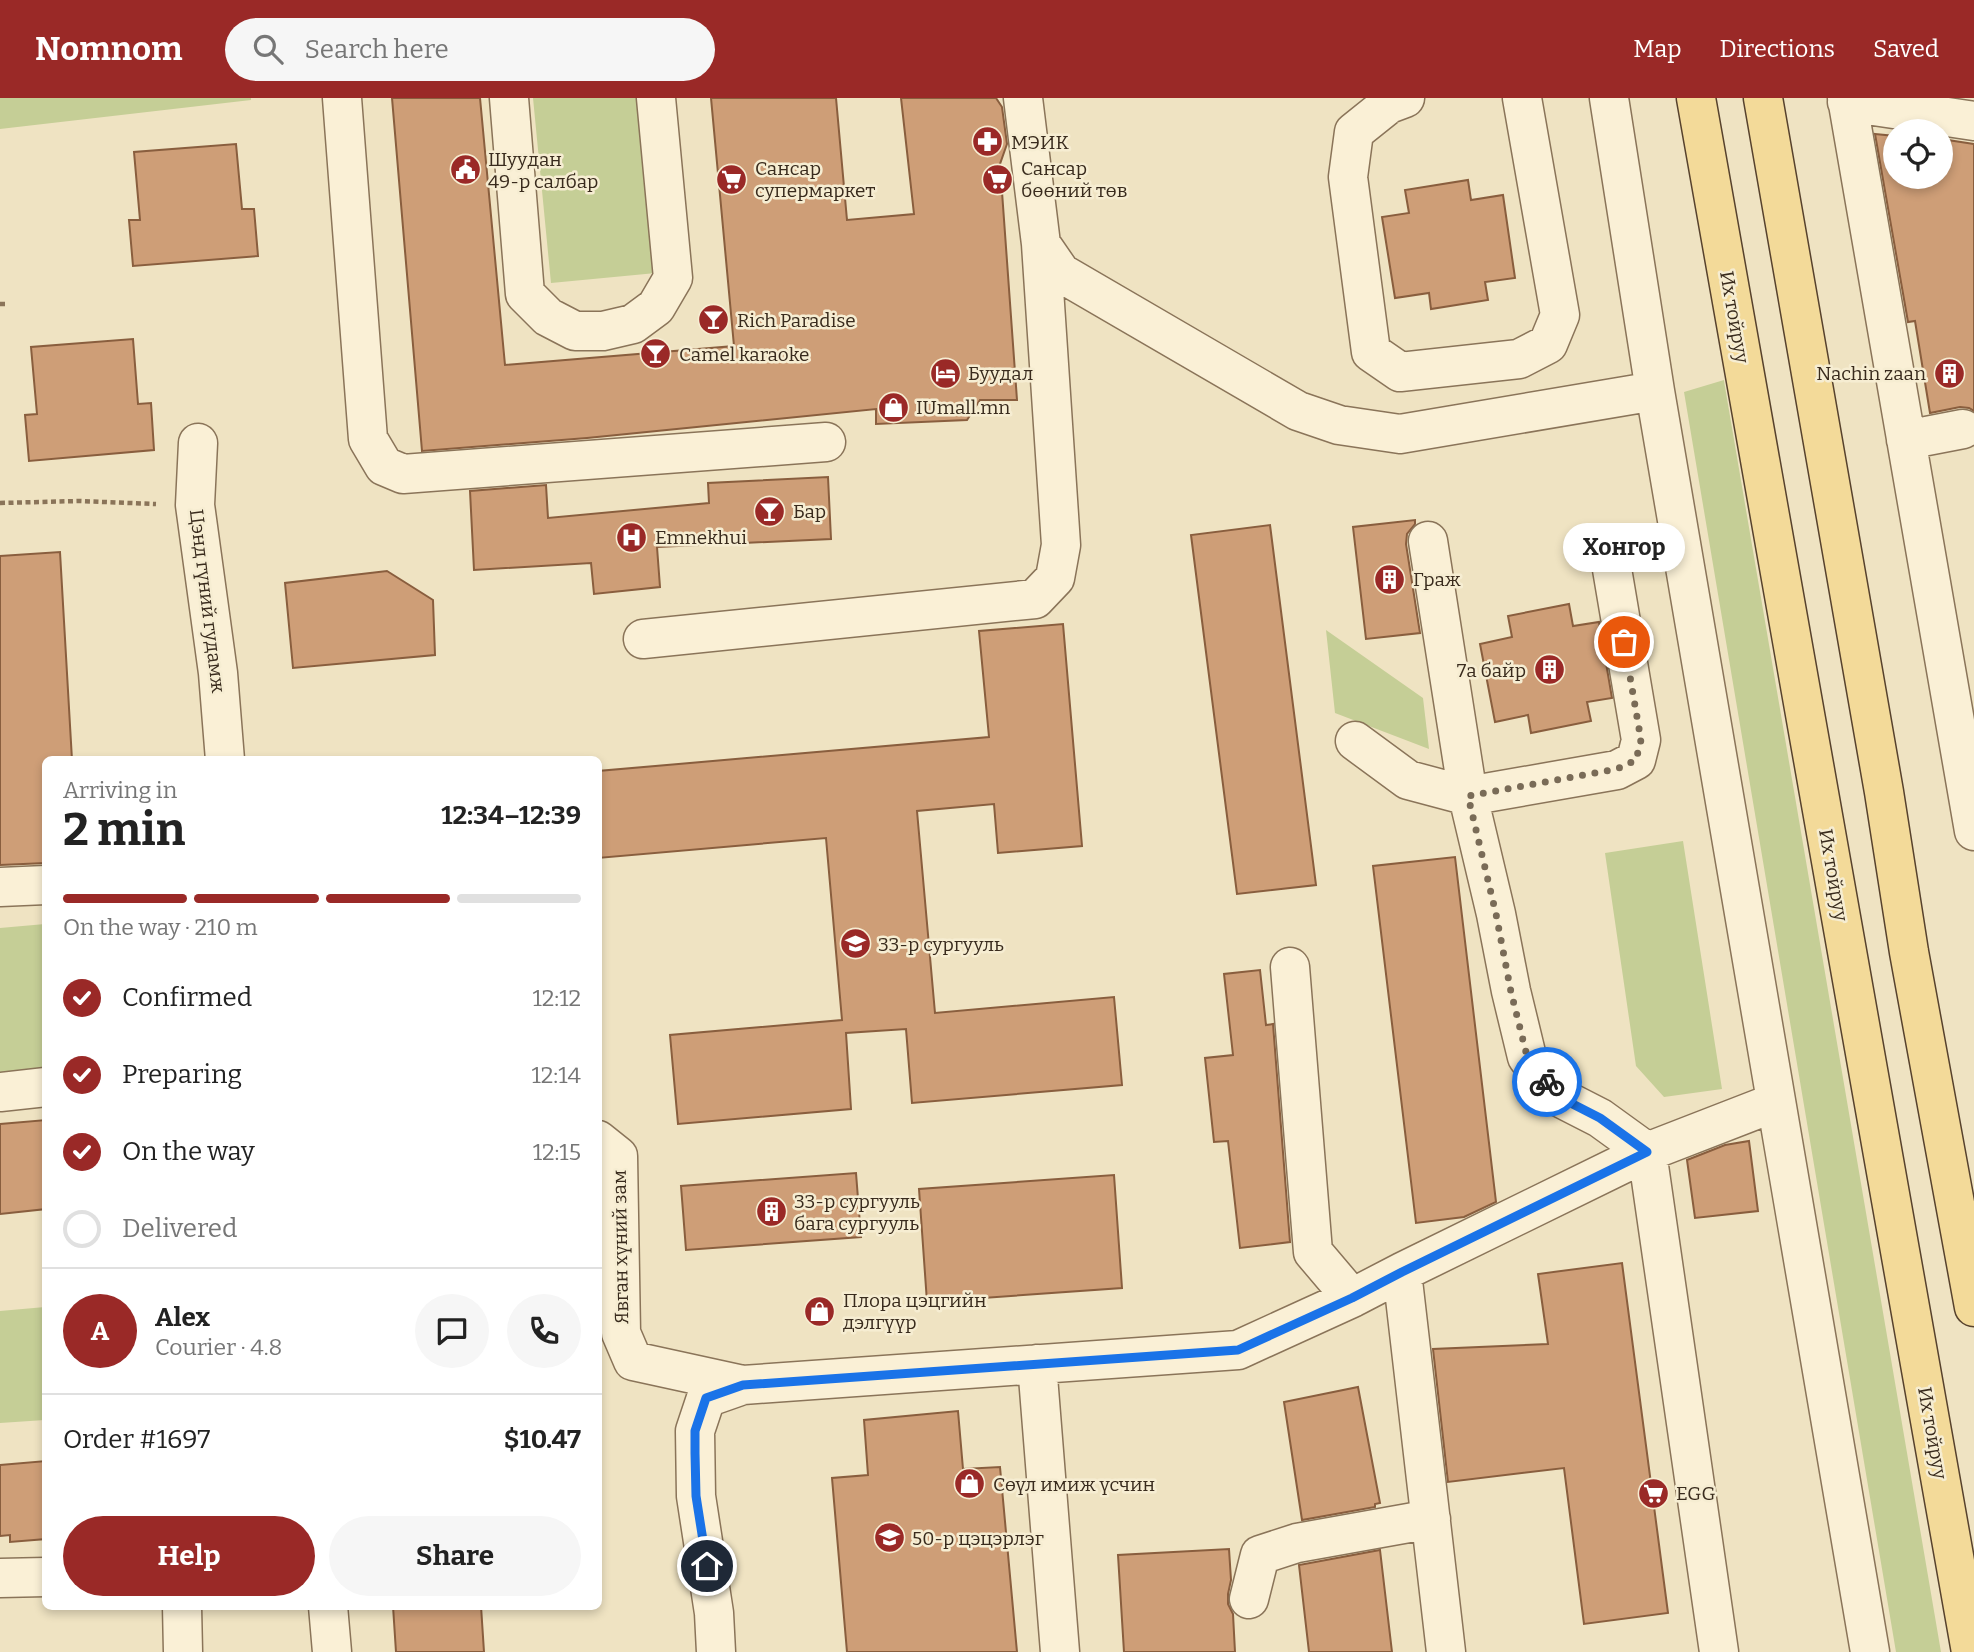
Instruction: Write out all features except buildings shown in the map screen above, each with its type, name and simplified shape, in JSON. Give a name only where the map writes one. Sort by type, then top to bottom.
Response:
[{"type":"main road","name":"Их тойруу","points":[[1696,98],[1971,1652]]},
{"type":"main road","points":[[1763,98],[1884,792],[1909,952],[1974,1307]]},
{"type":"street","points":[[342,98],[369,439],[384,466],[403,474],[826,442]]},
{"type":"street","points":[[509,98],[526,293],[548,317],[575,331],[603,331],[633,324],[656,307],[673,278],[656,98]]},
{"type":"street","points":[[643,639],[1035,599],[1055,578],[1061,545],[1041,244],[1023,98]]},
{"type":"street","points":[[1405,98],[1389,104],[1354,132],[1348,177],[1371,352],[1400,372],[1520,359],[1548,344],[1560,315],[1522,98]]},
{"type":"street","points":[[1609,98],[1655,391],[1870,1652]]},
{"type":"street","points":[[1974,121],[1847,100],[1974,831]]},
{"type":"street","points":[[1041,244],[1061,273],[1298,411],[1339,425],[1400,434],[1655,391]]},
{"type":"street","points":[[1906,440],[1963,429]]},
{"type":"street","name":"Цэнд гүний гудамж","points":[[198,443],[195,505],[218,673],[225,756]]},
{"type":"street","points":[[1428,541],[1468,796],[1527,1056],[1557,1096],[1600,1118],[1647,1152],[1719,1652]]},
{"type":"street","points":[[1355,741],[1408,780],[1468,796],[1617,769],[1636,760],[1641,740],[1612,569]]},
{"type":"street","points":[[0,887],[42,885]]},
{"type":"street","points":[[1290,967],[1313,1252],[1352,1298]]},
{"type":"street","points":[[0,1091],[42,1087]]},
{"type":"street","points":[[707,1651],[714,1614],[696,1496],[695,1431],[706,1398],[743,1385],[1238,1350],[1352,1298],[1647,1152],[1776,1102]]},
{"type":"street","name":"Явган хүний зам","points":[[602,1143],[618,1156],[621,1333],[633,1361],[743,1385]]},
{"type":"street","points":[[1402,1272],[1447,1652]]},
{"type":"street","points":[[1037,1364],[1060,1652]]},
{"type":"street","points":[[1249,1599],[1260,1555],[1297,1543],[1431,1519]]},
{"type":"street","points":[[0,1578],[42,1577]]},
{"type":"street","points":[[182,1610],[183,1652]]},
{"type":"street","points":[[328,1610],[332,1652]]},
{"type":"path","points":[[0,503],[79,501],[195,505]]},
{"type":"green space","points":[[0,98],[251,98],[251,100],[0,129]]},
{"type":"green space","points":[[533,98],[639,98],[656,273],[551,283]]},
{"type":"green space","points":[[1724,380],[1941,1652],[1896,1652],[1684,392]]},
{"type":"green space","points":[[1326,630],[1423,698],[1429,749],[1335,713]]},
{"type":"green space","points":[[1683,841],[1722,1089],[1664,1097],[1636,1066],[1605,853]]},
{"type":"green space","points":[[42,924],[42,1069],[0,1074],[0,928]]},
{"type":"green space","points":[[42,1307],[42,1420],[0,1423],[0,1311]]},
{"type":"way so far","points":[[1547,1082],[1527,1056],[1468,796],[1617,769],[1636,760],[1641,740],[1624,642]]},
{"type":"place","name":"МЭИК","points":[[988,142]]},
{"type":"place","name":"Шуудан 49-р салбар","points":[[465,170]]},
{"type":"place","name":"Сансар супермаркет","points":[[732,179]]},
{"type":"place","name":"Сансар бөөний төв","points":[[998,179]]},
{"type":"place","name":"Rich Paradise","points":[[714,320]]},
{"type":"place","name":"Camel karaoke","points":[[656,354]]},
{"type":"place","name":"Буудал","points":[[945,373]]},
{"type":"place","name":"Nachin zaan","points":[[1949,373]]},
{"type":"place","name":"IUmall.mn","points":[[893,407]]},
{"type":"place","name":"Бар","points":[[770,511]]},
{"type":"place","name":"Emnekhui","points":[[632,537]]},
{"type":"place","name":"Граж","points":[[1390,579]]},
{"type":"place","name":"Хонгор","points":[[1624,642]]},
{"type":"place","name":"7а байр","points":[[1549,670]]},
{"type":"place","name":"33-р сургууль","points":[[855,944]]},
{"type":"place","name":"33-р сургууль бага сургууль","points":[[771,1212]]},
{"type":"place","name":"Плора цэцгийн дэлгүүр","points":[[820,1311]]},
{"type":"place","name":"Сөүл имиж үсчин","points":[[970,1484]]},
{"type":"place","name":"EGG","points":[[1653,1493]]},
{"type":"place","name":"50-р цэцэрлэг","points":[[889,1538]]},
{"type":"route","points":[[707,1566],[696,1496],[695,1453],[695,1431],[706,1398],[743,1385],[1238,1350],[1352,1298],[1647,1152],[1600,1118],[1557,1096],[1547,1082]]}]
